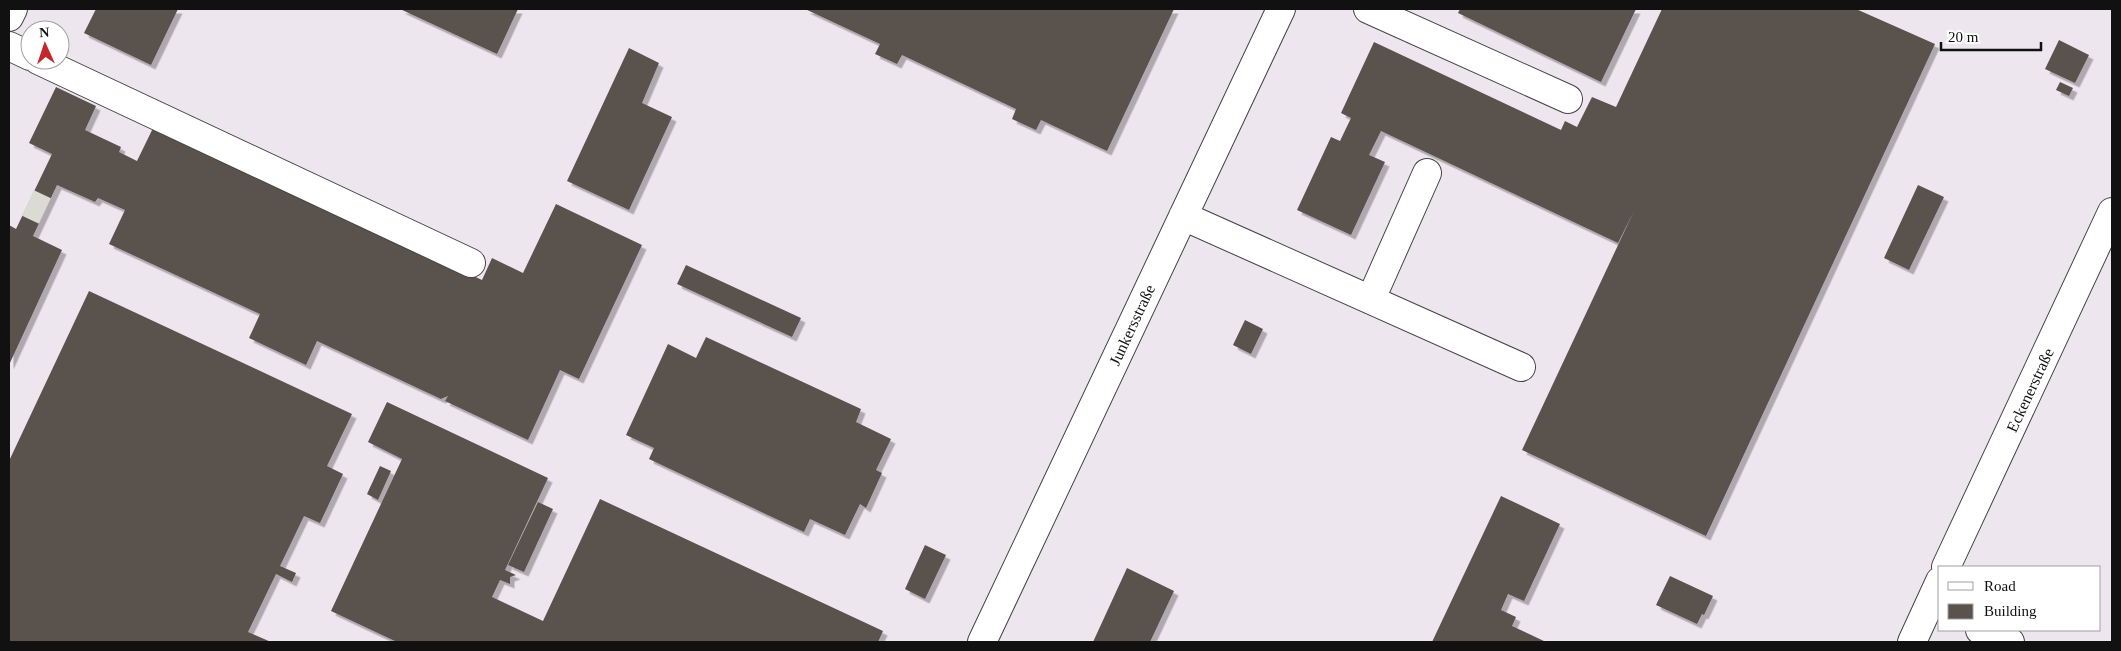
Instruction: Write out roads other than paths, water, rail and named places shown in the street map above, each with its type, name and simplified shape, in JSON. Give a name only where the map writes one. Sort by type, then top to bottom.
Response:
[{"type":"street","points":[[9,17],[13,9]]},
{"type":"street","name":"Junkersstraße","points":[[982,642],[1281,9]]},
{"type":"street","points":[[1368,9],[1568,99]]},
{"type":"street","points":[[59,70],[471,263]]},
{"type":"street","points":[[1371,299],[1428,173]]},
{"type":"street","name":"Eckenerstraße","points":[[1946,566],[2112,212]]},
{"type":"street","points":[[1183,216],[1522,367]]},
{"type":"street","points":[[1912,642],[1934,610],[1938,591]]},
{"type":"street","points":[[1982,631],[2010,642]]},
{"type":"tunnel","points":[[28,203],[45,211]]}]
